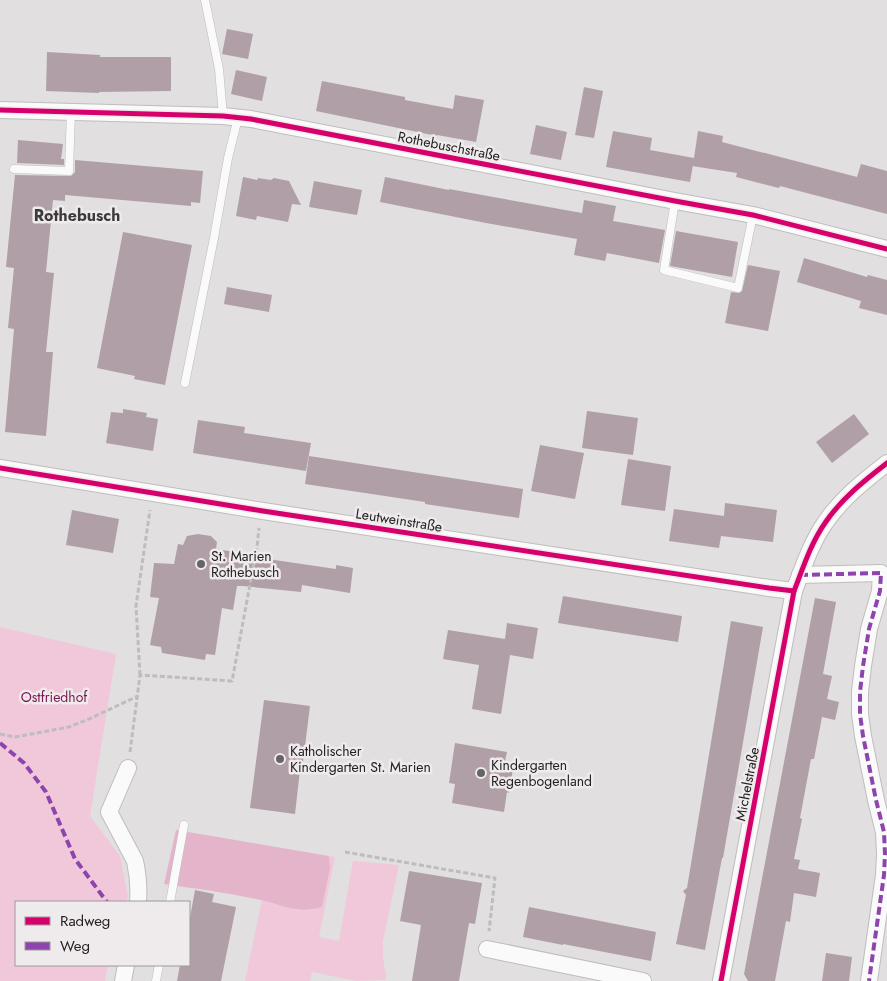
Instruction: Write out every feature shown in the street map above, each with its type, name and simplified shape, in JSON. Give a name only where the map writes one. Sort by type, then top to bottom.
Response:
[{"type":"street","name":"Rothebuschstraße","points":[[0,110],[230,117],[288,126],[753,215],[887,249]]},
{"type":"street","name":"Michelstraße","points":[[721,981],[794,591],[816,540],[831,514],[862,482],[887,463]]},
{"type":"street","name":"Leutweinstraße","points":[[0,468],[263,511],[794,591]]},
{"type":"street","points":[[800,575],[881,573],[880,591],[869,629],[862,666],[860,692],[863,736],[884,832],[885,847],[884,875],[869,981]]},
{"type":"street","points":[[128,768],[109,812],[135,861],[139,892],[138,901]]},
{"type":"street","points":[[487,949],[643,981]]},
{"type":"street","points":[[123,981],[126,966]]},
{"type":"lane","points":[[185,383],[228,158],[230,117],[205,0]]},
{"type":"lane","points":[[14,169],[69,170],[71,112]]},
{"type":"lane","points":[[674,201],[664,270],[738,288],[753,215]]},
{"type":"lane","points":[[170,901],[184,825]]},
{"type":"lane","points":[[156,981],[158,966]]},
{"type":"path","points":[[128,768],[140,675],[136,606],[153,492]]},
{"type":"path","points":[[140,675],[232,682],[263,511]]},
{"type":"path","points":[[0,734],[15,737],[69,727],[138,696]]},
{"type":"path","points":[[345,852],[495,878],[487,949]]},
{"type":"green space","name":"Ostfriedhof","points":[[0,627],[116,654],[90,816],[120,856],[128,896],[126,901],[15,901],[15,966],[108,966],[105,981],[0,981]]},
{"type":"green space","points":[[329,856],[335,857],[319,937],[339,941],[353,861],[399,865],[383,941],[386,980],[356,981],[312,972],[310,981],[245,981],[262,900],[297,910],[322,907],[330,869]]},
{"type":"shaded area","points":[[176,830],[329,856],[330,869],[322,907],[305,910],[291,908],[213,891],[164,884]]},
{"type":"building","points":[[227,29],[253,34],[248,59],[222,54]]},
{"type":"building","points":[[47,52],[100,55],[100,57],[171,57],[171,91],[99,93],[46,91]]},
{"type":"building","points":[[236,70],[267,77],[262,101],[231,94]]},
{"type":"building","points":[[322,81],[405,97],[405,100],[453,109],[455,95],[484,100],[476,142],[437,136],[316,111]]},
{"type":"building","points":[[584,87],[603,91],[594,138],[575,135]]},
{"type":"building","points":[[536,125],[567,132],[561,160],[530,154]]},
{"type":"building","points":[[613,131],[652,138],[650,150],[694,158],[698,131],[723,136],[722,142],[857,177],[861,164],[887,171],[887,214],[780,186],[779,188],[736,177],[737,173],[693,166],[690,182],[606,167]]},
{"type":"building","points":[[18,140],[63,144],[61,159],[64,159],[64,165],[17,163]]},
{"type":"building","points":[[75,160],[203,171],[200,203],[191,202],[191,206],[65,195],[65,201],[53,200],[46,272],[54,273],[46,352],[53,352],[46,436],[5,432],[14,329],[8,328],[14,268],[6,267],[15,175],[71,176],[75,172]]},
{"type":"building","points":[[243,177],[257,180],[258,178],[271,180],[274,178],[289,181],[301,205],[292,204],[288,222],[257,216],[256,220],[236,216]]},
{"type":"building","points":[[385,177],[582,213],[584,200],[616,206],[613,221],[665,230],[659,263],[607,253],[605,261],[574,255],[577,239],[380,202]]},
{"type":"building","points":[[314,181],[362,190],[357,215],[309,207]]},
{"type":"building","points":[[676,231],[738,242],[732,277],[670,266]]},
{"type":"building","points":[[123,232],[192,245],[165,385],[134,379],[135,376],[97,368]]},
{"type":"building","points":[[804,258],[867,277],[868,275],[887,280],[887,315],[859,308],[861,301],[797,282]]},
{"type":"building","points":[[748,265],[780,271],[768,331],[725,323],[731,292],[739,293],[742,291]]},
{"type":"building","points":[[227,287],[272,295],[269,312],[224,304]]},
{"type":"building","points":[[123,409],[147,413],[146,417],[158,419],[153,451],[106,443],[111,412],[123,413]]},
{"type":"building","points":[[587,411],[638,418],[633,455],[582,448]]},
{"type":"building","points":[[854,414],[869,434],[832,463],[816,442]]},
{"type":"building","points":[[198,420],[245,427],[244,433],[311,443],[306,471],[193,453]]},
{"type":"building","points":[[540,445],[584,453],[575,499],[531,491]]},
{"type":"building","points":[[309,456],[523,489],[519,518],[305,484]]},
{"type":"building","points":[[628,459],[671,466],[665,511],[621,505]]},
{"type":"building","points":[[725,503],[777,510],[773,542],[721,536],[719,548],[669,541],[674,509],[724,516]]},
{"type":"building","points":[[72,510],[119,519],[113,553],[66,545]]},
{"type":"building","name":"St. Marien Rothebusch","points":[[198,534],[211,536],[217,542],[216,549],[249,554],[248,556],[336,569],[336,565],[353,568],[350,593],[302,585],[301,592],[237,586],[233,610],[222,608],[215,655],[206,654],[205,660],[162,653],[161,647],[150,645],[159,598],[150,597],[154,563],[174,564],[178,544],[183,545],[187,536]]},
{"type":"building","points":[[563,596],[682,616],[678,642],[558,623]]},
{"type":"building","points":[[815,598],[836,602],[823,674],[832,676],[827,699],[839,702],[835,720],[822,717],[814,759],[811,759],[794,859],[800,860],[798,869],[820,873],[816,897],[794,893],[790,922],[786,921],[775,981],[748,981],[744,974]]},
{"type":"building","points":[[731,621],[763,627],[705,950],[676,944],[686,895],[683,891],[687,888]]},
{"type":"building","points":[[507,623],[538,628],[533,659],[510,655],[501,714],[472,709],[479,665],[443,659],[448,630],[505,639]]},
{"type":"building","name":"Katholischer Kindergarten St. Marien","points":[[264,700],[310,706],[295,814],[250,808]]},
{"type":"building","name":"Kindergarten Regenbogenland","points":[[455,743],[507,752],[505,761],[514,763],[504,812],[452,803],[455,784],[449,783]]},
{"type":"building","points":[[409,871],[482,883],[475,924],[469,923],[459,981],[412,981],[421,925],[400,921]]},
{"type":"building","points":[[195,890],[214,894],[212,902],[236,907],[221,981],[177,981],[180,966],[190,966],[190,918]]},
{"type":"building","points":[[529,907],[656,932],[651,961],[523,937]]},
{"type":"building","points":[[826,953],[852,957],[849,981],[822,981]]},
{"type":"marked path","points":[[800,575],[881,573],[880,591],[869,629],[860,692],[863,736],[884,832],[885,854],[884,875],[869,981]]},
{"type":"marked path","points":[[0,743],[24,763],[46,792],[75,859],[106,901]]},
{"type":"cycle path","points":[[0,110],[223,116],[251,119],[753,215],[887,249]]},
{"type":"cycle path","points":[[721,981],[794,591],[811,547],[831,514],[854,490],[887,463]]},
{"type":"cycle path","points":[[0,468],[263,511],[794,591]]},
{"type":"place","name":"St. Marien Rothebusch","points":[[201,564]]},
{"type":"place","name":"Katholischer Kindergarten St. Marien","points":[[280,759]]},
{"type":"place","name":"Kindergarten Regenbogenland","points":[[481,773]]},
{"type":"district","name":"Rothebusch","points":[[77,215]]}]
